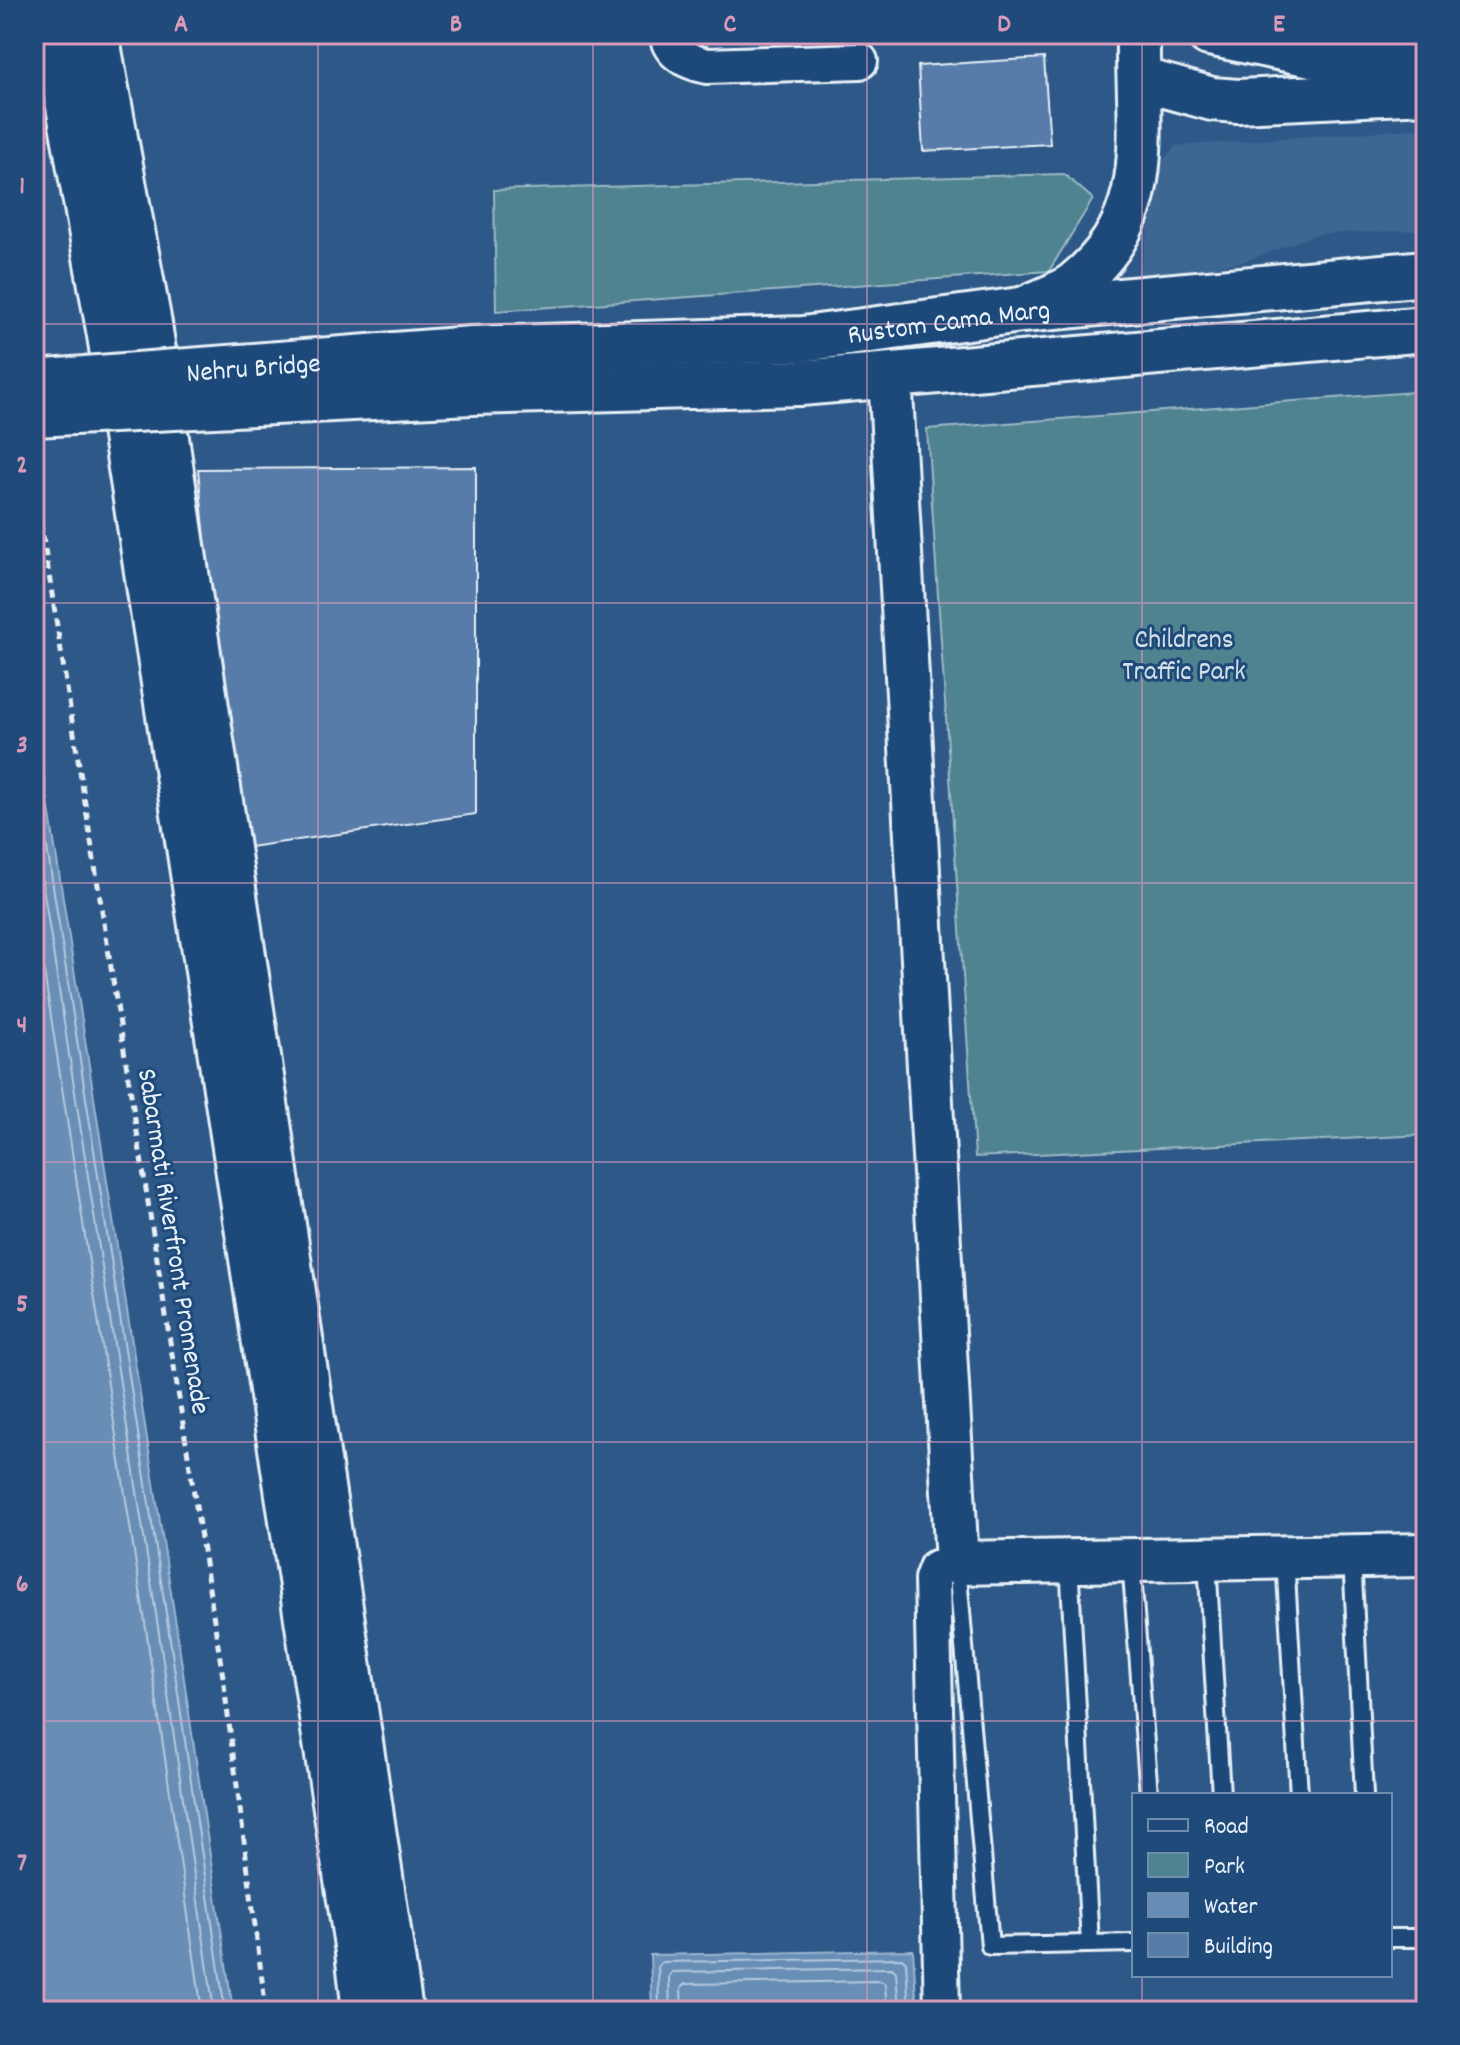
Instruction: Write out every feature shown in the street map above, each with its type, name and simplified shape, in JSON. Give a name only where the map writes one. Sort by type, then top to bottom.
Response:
[{"type":"main road","points":[[56,34],[135,493],[365,2011]]},
{"type":"main road","points":[[96,34],[149,324],[400,2011]]},
{"type":"main road","name":"Rustom Cama Marg","points":[[472,349],[803,339],[1021,310],[1426,273]]},
{"type":"main road","name":"Rustom Cama Marg","points":[[471,392],[800,383],[1426,329]]},
{"type":"main road","name":"Nehru Bridge","points":[[34,383],[472,349]]},
{"type":"main road","name":"Nehru Bridge","points":[[34,414],[471,392]]},
{"type":"street","points":[[667,34],[668,42],[685,61],[707,66],[860,61]]},
{"type":"street","points":[[1209,34],[1321,57],[1426,51]]},
{"type":"street","points":[[1143,47],[1212,99],[1238,101],[1426,92]]},
{"type":"street","points":[[1021,310],[1072,285],[1105,255],[1127,214],[1140,166],[1143,47]]},
{"type":"street","points":[[890,375],[957,1563]]},
{"type":"street","points":[[942,2011],[932,1579],[936,1568],[957,1563],[1426,1555]]},
{"type":"lane","points":[[1352,1556],[1364,1793]]},
{"type":"lane","points":[[1285,1558],[1299,1793]]},
{"type":"lane","points":[[1207,1559],[1221,1793]]},
{"type":"lane","points":[[1131,1560],[1149,1793]]},
{"type":"lane","points":[[1069,1562],[1090,1944]]},
{"type":"lane","points":[[957,1563],[990,1946],[1132,1943]]},
{"type":"lane","points":[[1392,1938],[1426,1938]]},
{"type":"path","name":"Sabarmati Riverfront Promenade","points":[[34,480],[223,1677],[266,2011]]},
{"type":"shaded area","points":[[1426,128],[1426,230],[1318,234],[1242,262],[1138,279],[1162,162],[1175,146]]},
{"type":"green space","points":[[1064,174],[1093,199],[1049,271],[496,311],[494,190]]},
{"type":"green space","name":"Childrens Traffic Park","points":[[1426,391],[1426,1135],[975,1157],[927,429]]},
{"type":"water","points":[[34,712],[176,1625],[233,2011],[34,2011]]},
{"type":"water","points":[[913,1950],[917,2011],[652,2011],[650,1955]]},
{"type":"building","points":[[1044,58],[1050,144],[923,151],[918,66]]},
{"type":"building","points":[[476,467],[476,814],[236,849],[198,469]]}]
